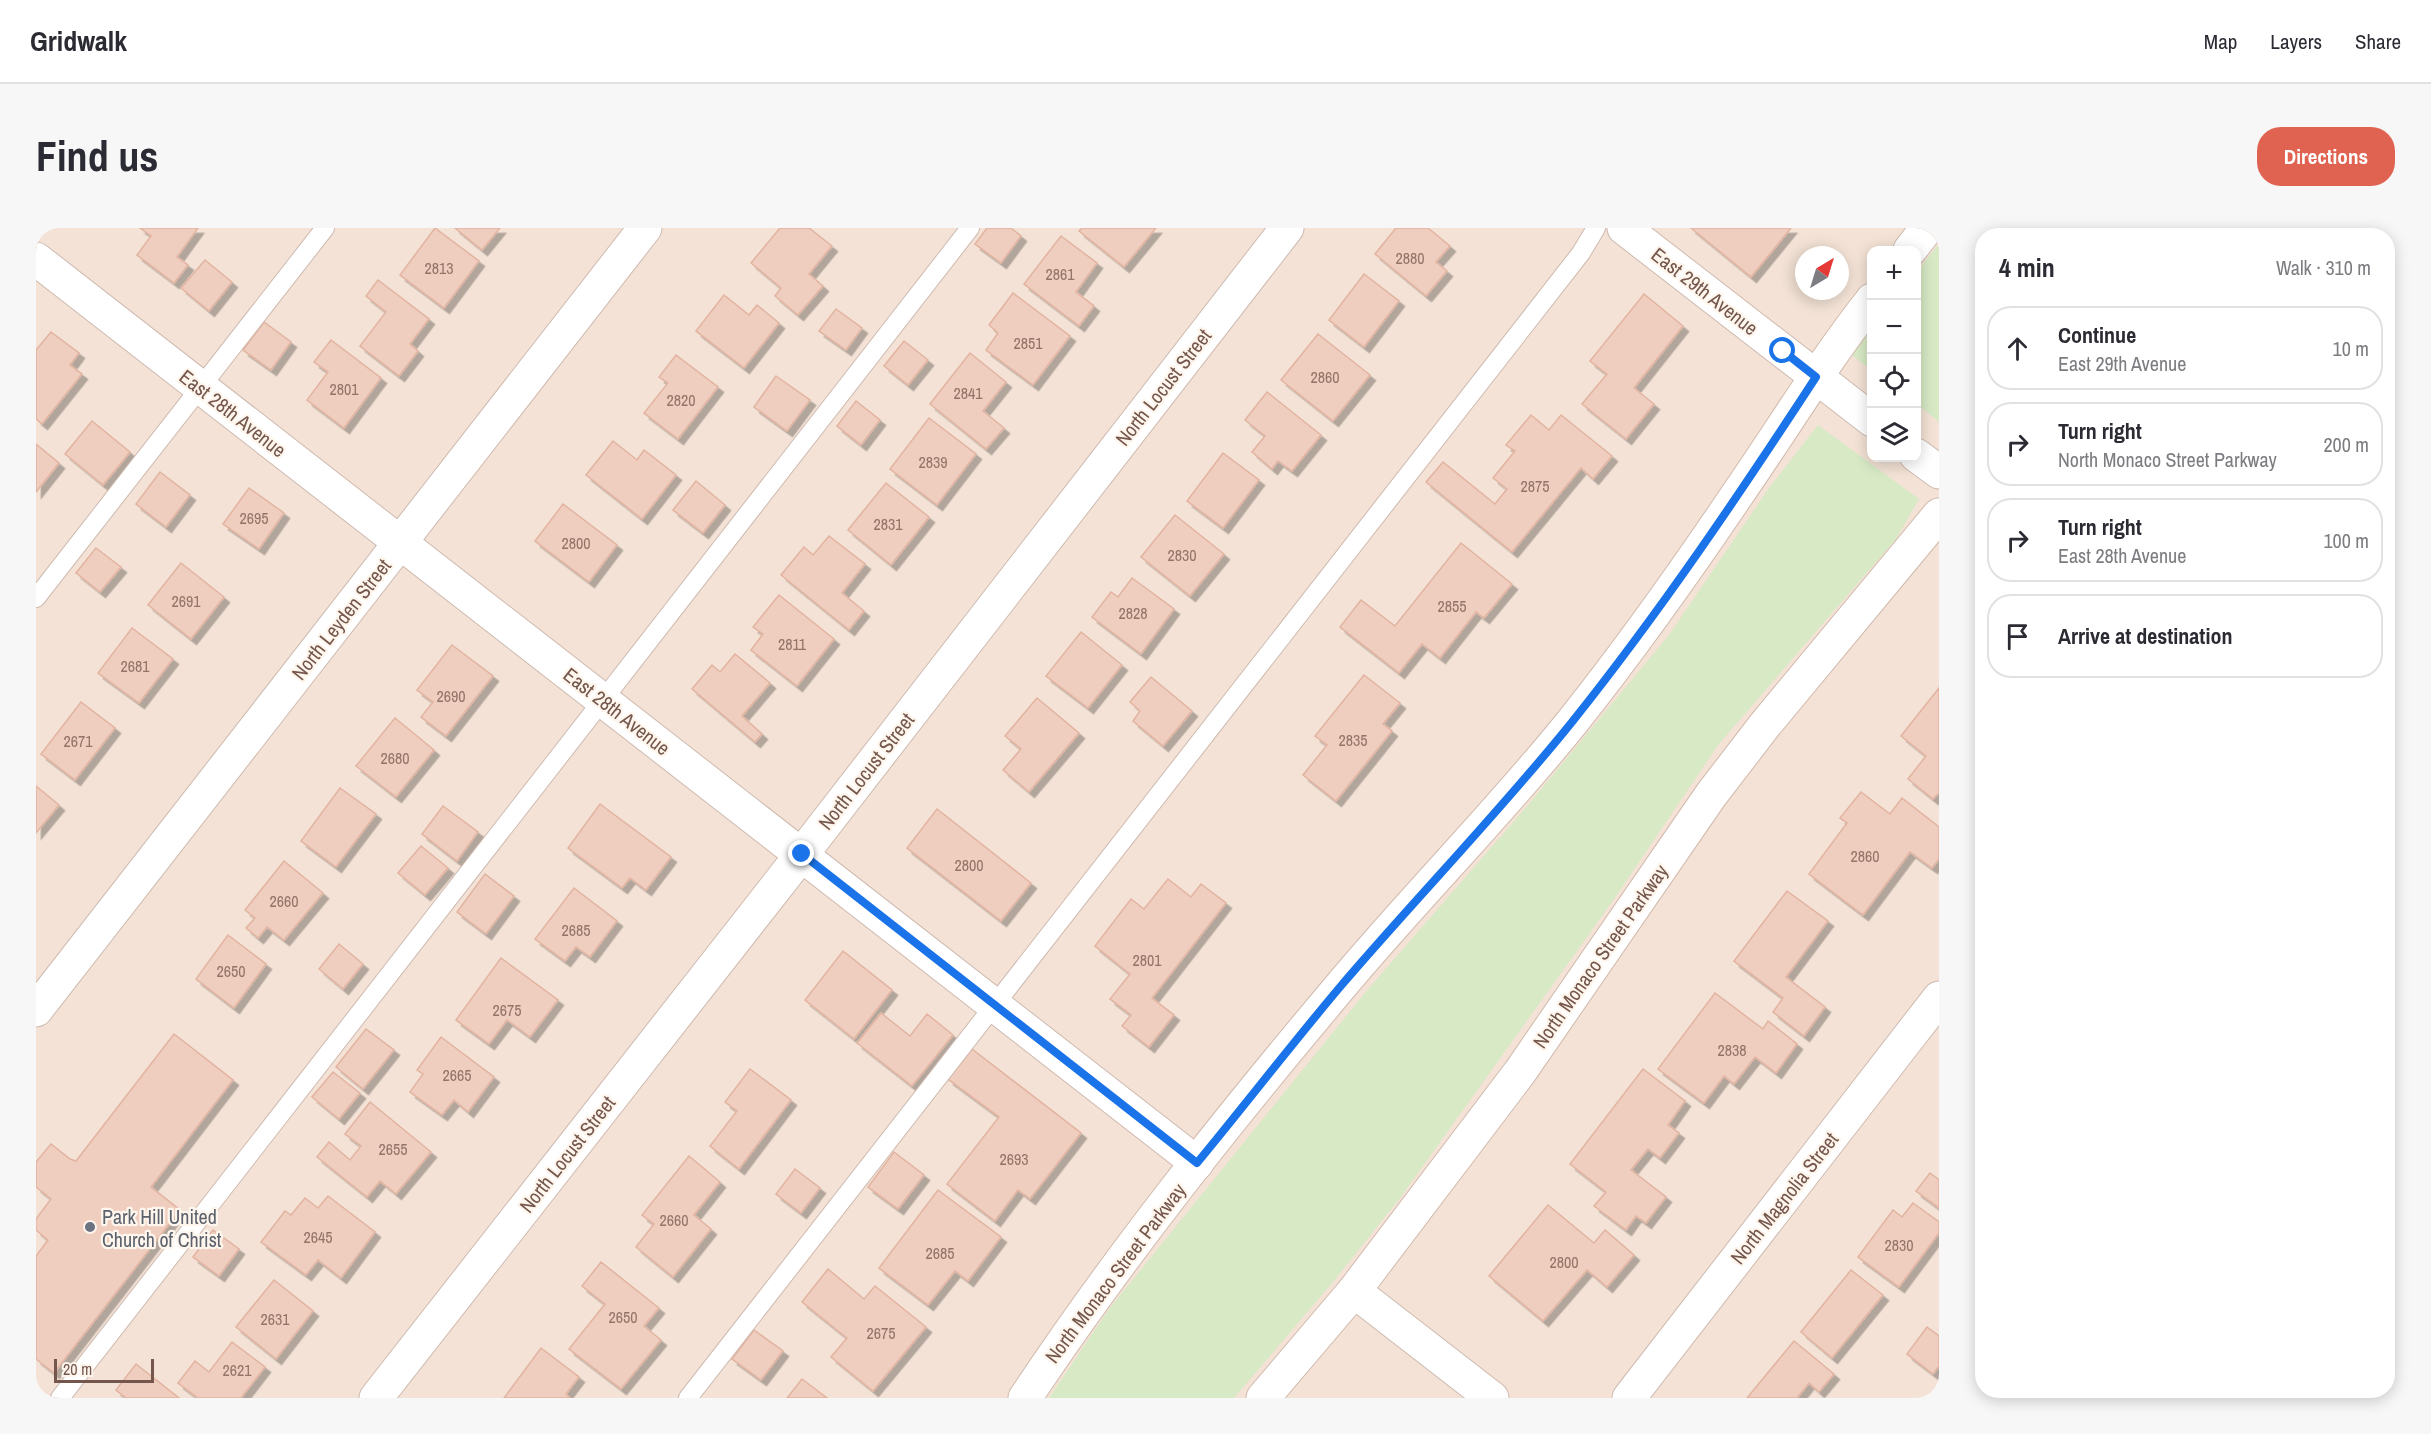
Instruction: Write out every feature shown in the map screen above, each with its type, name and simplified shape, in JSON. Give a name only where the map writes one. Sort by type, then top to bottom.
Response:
[{"type":"street","name":"North Leyden Street","points":[[36,1010],[645,228]]},
{"type":"street","name":"North Locust Street","points":[[376,1398],[802,854],[1287,228]]},
{"type":"street","name":"East 29th Avenue","points":[[1624,228],[1867,416]]},
{"type":"street","points":[[1913,246],[1927,228]]},
{"type":"street","name":"East 28th Avenue","points":[[36,260],[1197,1163]]},
{"type":"street","name":"North Monaco Street Parkway","points":[[1025,1398],[1123,1259],[1197,1163],[1340,987],[1487,823],[1572,722],[1647,623],[1738,495],[1816,377],[1867,307]]},
{"type":"street","points":[[1921,458],[1939,472]]},
{"type":"street","name":"North Monaco Street Parkway","points":[[1263,1398],[1354,1291],[1520,1072],[1718,787],[1860,608],[1939,515]]},
{"type":"street","name":"North Magnolia Street","points":[[1629,1398],[1939,998]]},
{"type":"street","points":[[1354,1291],[1492,1398]]},
{"type":"lane","points":[[36,598],[325,228]]},
{"type":"lane","points":[[60,1398],[970,228]]},
{"type":"lane","points":[[688,1398],[1581,253],[1596,228]]},
{"type":"shaded area","points":[[36,228],[1939,228],[1939,1398],[36,1398]]},
{"type":"green space","points":[[1939,243],[1939,422],[1921,407],[1921,267]]},
{"type":"green space","points":[[1867,335],[1867,367],[1852,355]]},
{"type":"green space","points":[[1818,425],[1919,499],[1896,539],[1718,745],[1612,902],[1400,1198],[1333,1282],[1234,1398],[1049,1398],[1109,1309],[1369,988],[1523,811],[1669,635],[1769,488]]},
{"type":"building","points":[[140,228],[198,228],[177,257],[188,265],[174,283],[137,255],[151,236]]},
{"type":"building","points":[[435,228],[479,261],[444,308],[400,275]]},
{"type":"building","points":[[455,228],[500,228],[482,250]]},
{"type":"building","points":[[780,228],[809,228],[832,246],[809,274],[823,286],[798,315],[775,296],[781,288],[751,263]]},
{"type":"building","points":[[987,228],[1011,228],[1021,236],[1001,263],[975,244]]},
{"type":"building","points":[[1082,228],[1156,228],[1124,267],[1079,231]]},
{"type":"building","points":[[1396,228],[1428,228],[1450,246],[1436,262],[1447,271],[1426,296],[1375,254]]},
{"type":"building","points":[[1691,228],[1791,228],[1751,277]]},
{"type":"building","points":[[1061,236],[1097,263],[1076,292],[1094,306],[1079,326],[1024,284]]},
{"type":"building","points":[[205,260],[232,282],[209,311],[181,288]]},
{"type":"building","points":[[1364,274],[1399,301],[1364,347],[1329,320]]},
{"type":"building","points":[[378,280],[429,319],[410,344],[418,351],[399,376],[360,346],[386,312],[366,296]]},
{"type":"building","points":[[1013,293],[1070,336],[1033,385],[986,350],[998,333],[989,325]]},
{"type":"building","points":[[1644,294],[1683,326],[1634,388],[1654,404],[1626,439],[1582,404],[1607,374],[1590,361]]},
{"type":"building","points":[[724,295],[749,315],[757,305],[779,323],[744,368],[696,331]]},
{"type":"building","points":[[836,309],[862,328],[846,350],[819,331]]},
{"type":"building","points":[[264,322],[291,342],[271,370],[243,350]]},
{"type":"building","points":[[51,332],[79,353],[70,365],[82,374],[42,424],[36,419],[36,350]]},
{"type":"building","points":[[1318,334],[1370,375],[1333,421],[1281,380]]},
{"type":"building","points":[[331,340],[381,378],[344,428],[307,400],[328,372],[314,362]]},
{"type":"building","points":[[904,341],[928,360],[908,385],[884,366]]},
{"type":"building","points":[[970,353],[1006,382],[983,411],[1004,428],[986,449],[930,404]]},
{"type":"building","points":[[676,355],[718,387],[678,439],[644,413],[668,383],[659,377]]},
{"type":"building","points":[[776,376],[810,400],[787,431],[754,407]]},
{"type":"building","points":[[1267,392],[1321,435],[1292,471],[1278,461],[1272,469],[1252,452],[1265,436],[1245,420]]},
{"type":"building","points":[[856,401],[880,420],[861,445],[837,426]]},
{"type":"building","points":[[1531,415],[1549,430],[1561,415],[1612,456],[1593,479],[1581,468],[1512,552],[1426,482],[1443,462],[1495,504],[1507,489],[1493,478],[1515,451],[1506,445]]},
{"type":"building","points":[[929,418],[976,454],[937,505],[890,469]]},
{"type":"building","points":[[92,421],[130,452],[103,485],[65,454]]},
{"type":"building","points":[[613,441],[637,460],[644,450],[676,475],[642,519],[586,475]]},
{"type":"building","points":[[36,444],[59,463],[36,492]]},
{"type":"building","points":[[1223,453],[1259,480],[1223,528],[1187,501]]},
{"type":"building","points":[[160,472],[190,495],[166,527],[136,504]]},
{"type":"building","points":[[696,481],[725,505],[703,533],[673,510]]},
{"type":"building","points":[[886,483],[929,517],[891,565],[848,530]]},
{"type":"building","points":[[249,488],[284,513],[259,549],[223,524]]},
{"type":"building","points":[[563,504],[617,545],[589,582],[535,541]]},
{"type":"building","points":[[1175,515],[1224,554],[1190,596],[1141,557]]},
{"type":"building","points":[[829,536],[865,564],[842,593],[864,611],[849,630],[781,575],[804,547],[813,555]]},
{"type":"building","points":[[1461,543],[1512,584],[1484,618],[1476,612],[1440,658],[1422,644],[1399,673],[1340,627],[1361,600],[1395,626]]},
{"type":"building","points":[[96,548],[121,567],[100,592],[76,573]]},
{"type":"building","points":[[181,563],[224,597],[191,639],[148,605]]},
{"type":"building","points":[[1132,578],[1174,609],[1141,654],[1092,617],[1111,592],[1118,597]]},
{"type":"building","points":[[779,595],[834,639],[797,686],[751,650],[763,634],[753,627]]},
{"type":"building","points":[[132,628],[173,659],[139,703],[98,673]]},
{"type":"building","points":[[1081,632],[1122,665],[1088,708],[1046,676]]},
{"type":"building","points":[[452,645],[493,676],[446,736],[421,717],[433,702],[417,690]]},
{"type":"building","points":[[735,654],[770,683],[742,716],[762,734],[755,742],[692,689],[712,665],[720,672]]},
{"type":"building","points":[[1364,675],[1400,703],[1383,724],[1392,731],[1336,801],[1303,775],[1327,745],[1315,736]]},
{"type":"building","points":[[1151,677],[1192,711],[1163,746],[1133,721],[1140,711],[1130,702]]},
{"type":"building","points":[[1939,688],[1939,793],[1933,799],[1908,779],[1926,756],[1901,736]]},
{"type":"building","points":[[1037,698],[1079,733],[1029,792],[1003,770],[1021,749],[1005,736]]},
{"type":"building","points":[[81,702],[115,728],[75,780],[41,754]]},
{"type":"building","points":[[395,718],[434,750],[396,797],[356,766]]},
{"type":"building","points":[[36,786],[59,805],[36,833]]},
{"type":"building","points":[[340,788],[376,814],[336,867],[301,841]]},
{"type":"building","points":[[1861,792],[1890,814],[1902,798],[1939,827],[1939,859],[1932,868],[1910,852],[1863,915],[1809,874],[1847,823],[1840,818]]},
{"type":"building","points":[[600,804],[671,857],[646,890],[630,878],[622,888],[568,848]]},
{"type":"building","points":[[443,806],[478,832],[457,861],[422,834]]},
{"type":"building","points":[[937,809],[1031,883],[1001,921],[907,848]]},
{"type":"building","points":[[421,846],[448,868],[425,895],[398,873]]},
{"type":"building","points":[[284,861],[323,893],[284,940],[267,927],[258,938],[246,928],[255,918],[245,910]]},
{"type":"building","points":[[485,874],[514,896],[486,934],[457,912]]},
{"type":"building","points":[[1168,879],[1191,897],[1201,884],[1226,903],[1152,998],[1174,1015],[1149,1047],[1122,1026],[1131,1015],[1110,999],[1130,974],[1095,946],[1131,899],[1144,909]]},
{"type":"building","points":[[574,888],[617,921],[590,957],[576,947],[565,961],[535,939]]},
{"type":"building","points":[[1787,891],[1828,921],[1786,977],[1825,1007],[1804,1036],[1773,1012],[1783,998],[1734,961]]},
{"type":"building","points":[[228,935],[266,964],[234,1008],[196,979]]},
{"type":"building","points":[[339,944],[363,964],[343,989],[319,969]]},
{"type":"building","points":[[843,951],[892,990],[854,1039],[805,1000]]},
{"type":"building","points":[[501,958],[558,1000],[530,1037],[507,1020],[489,1044],[456,1020]]},
{"type":"building","points":[[1715,993],[1763,1029],[1768,1021],[1797,1044],[1776,1073],[1755,1057],[1734,1084],[1724,1076],[1704,1103],[1658,1069]]},
{"type":"building","points":[[881,1013],[910,1036],[927,1014],[953,1035],[912,1086],[857,1043]]},
{"type":"building","points":[[366,1029],[394,1050],[363,1089],[336,1067]]},
{"type":"building","points":[[174,1034],[233,1080],[151,1187],[180,1210],[54,1373],[36,1359],[36,1256],[48,1240],[36,1230],[36,1219],[51,1199],[36,1187],[36,1162],[51,1144],[76,1161]]},
{"type":"building","points":[[441,1037],[494,1077],[468,1112],[454,1100],[442,1115],[410,1092],[423,1074],[417,1070]]},
{"type":"building","points":[[972,1049],[1081,1133],[1030,1199],[1018,1190],[995,1221],[947,1184],[999,1117],[948,1079]]},
{"type":"building","points":[[750,1069],[791,1100],[739,1169],[710,1146],[737,1111],[725,1102]]},
{"type":"building","points":[[1643,1069],[1685,1101],[1668,1125],[1679,1133],[1660,1158],[1648,1149],[1631,1170],[1666,1197],[1646,1223],[1636,1216],[1626,1230],[1594,1206],[1606,1192],[1570,1164]]},
{"type":"building","points":[[333,1072],[360,1093],[339,1119],[312,1097]]},
{"type":"building","points":[[370,1102],[431,1152],[396,1194],[380,1181],[367,1197],[317,1157],[329,1142],[350,1160],[361,1146],[345,1134]]},
{"type":"building","points":[[894,1152],[924,1175],[898,1209],[868,1187]]},
{"type":"building","points":[[689,1156],[720,1182],[694,1215],[711,1229],[673,1277],[636,1247],[654,1224],[642,1215]]},
{"type":"building","points":[[795,1169],[820,1188],[801,1213],[776,1194]]},
{"type":"building","points":[[1930,1173],[1939,1180],[1939,1208],[1916,1191]]},
{"type":"building","points":[[938,1190],[1001,1237],[968,1281],[955,1271],[928,1305],[879,1268]]},
{"type":"building","points":[[328,1196],[375,1232],[341,1278],[318,1260],[306,1275],[261,1242],[285,1211],[291,1215],[305,1198],[318,1208]]},
{"type":"building","points":[[1913,1203],[1939,1222],[1939,1233],[1899,1287],[1858,1257],[1893,1210],[1902,1217]]},
{"type":"building","points":[[1548,1205],[1594,1243],[1605,1230],[1634,1255],[1607,1287],[1587,1270],[1543,1321],[1489,1276]]},
{"type":"building","points":[[213,1230],[239,1249],[219,1276],[193,1257]]},
{"type":"building","points":[[601,1262],[659,1308],[644,1326],[661,1340],[621,1389],[569,1349],[605,1304],[582,1286]]},
{"type":"building","points":[[828,1269],[864,1299],[875,1286],[926,1327],[873,1391],[831,1357],[847,1338],[802,1302]]},
{"type":"building","points":[[1851,1270],[1883,1295],[1832,1358],[1801,1332]]},
{"type":"building","points":[[274,1280],[313,1311],[276,1359],[236,1327]]},
{"type":"building","points":[[1927,1327],[1939,1336],[1939,1366],[1933,1374],[1907,1354]]},
{"type":"building","points":[[754,1330],[783,1351],[761,1380],[732,1359]]},
{"type":"building","points":[[1794,1341],[1834,1374],[1819,1392],[1809,1383],[1797,1398],[1747,1398]]},
{"type":"building","points":[[232,1342],[265,1367],[241,1398],[198,1398],[178,1383],[195,1361],[209,1372]]},
{"type":"building","points":[[541,1348],[579,1377],[566,1394],[570,1398],[504,1398]]},
{"type":"building","points":[[136,1364],[179,1398],[126,1398],[116,1390]]},
{"type":"building","points":[[802,1379],[827,1398],[787,1398]]},
{"type":"place","name":"Park Hill United Church of Christ","points":[[90,1227]]},
{"type":"route","points":[[802,854],[1197,1163],[1340,987],[1487,823],[1572,722],[1647,623],[1738,495],[1816,377],[1783,351]]}]
